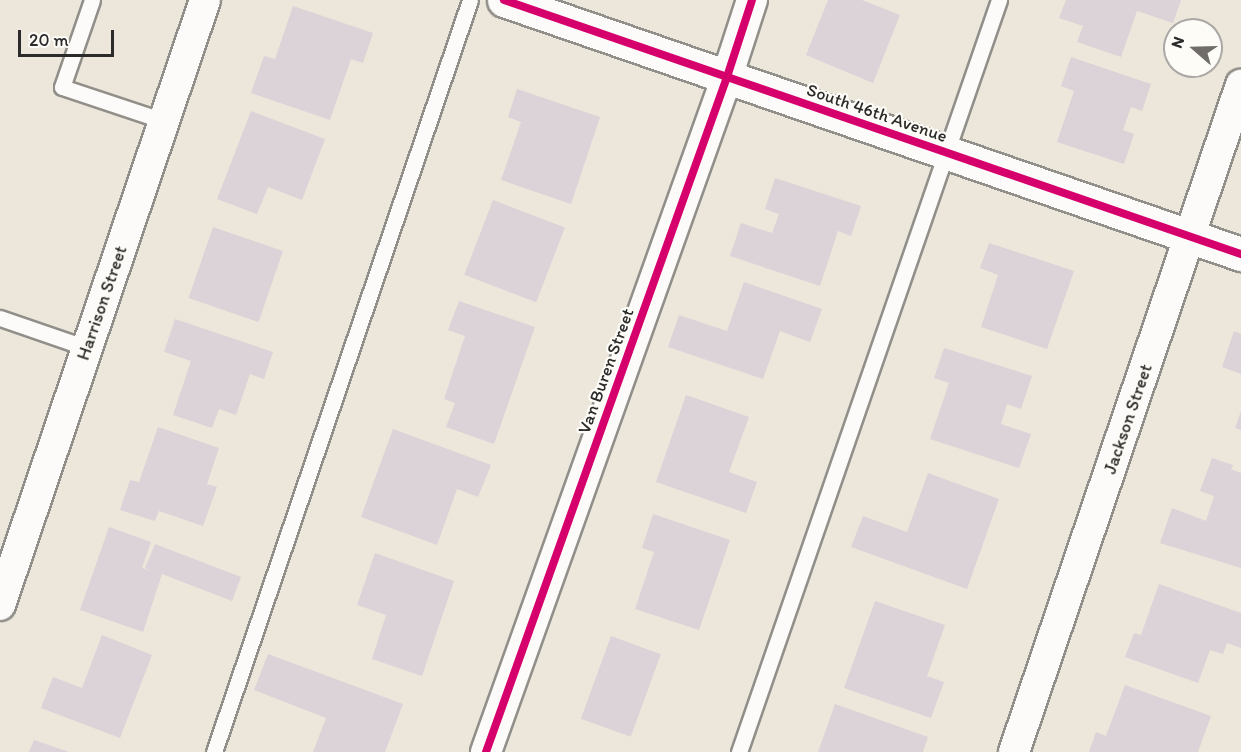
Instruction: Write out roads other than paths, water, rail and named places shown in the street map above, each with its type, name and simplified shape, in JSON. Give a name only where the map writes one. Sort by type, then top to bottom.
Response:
[{"type":"street","name":"Harrison Street","points":[[0,605],[205,0]]},
{"type":"street","name":"South 46th Avenue","points":[[504,0],[1241,254]]},
{"type":"street","name":"Van Buren Street","points":[[486,752],[727,77],[752,0]]},
{"type":"street","name":"Jackson Street","points":[[1014,752],[1241,85]]},
{"type":"lane","points":[[92,0],[62,87],[164,121]]},
{"type":"lane","points":[[214,752],[470,0]]},
{"type":"lane","points":[[739,752],[999,0]]},
{"type":"lane","points":[[0,318],[87,348]]}]
